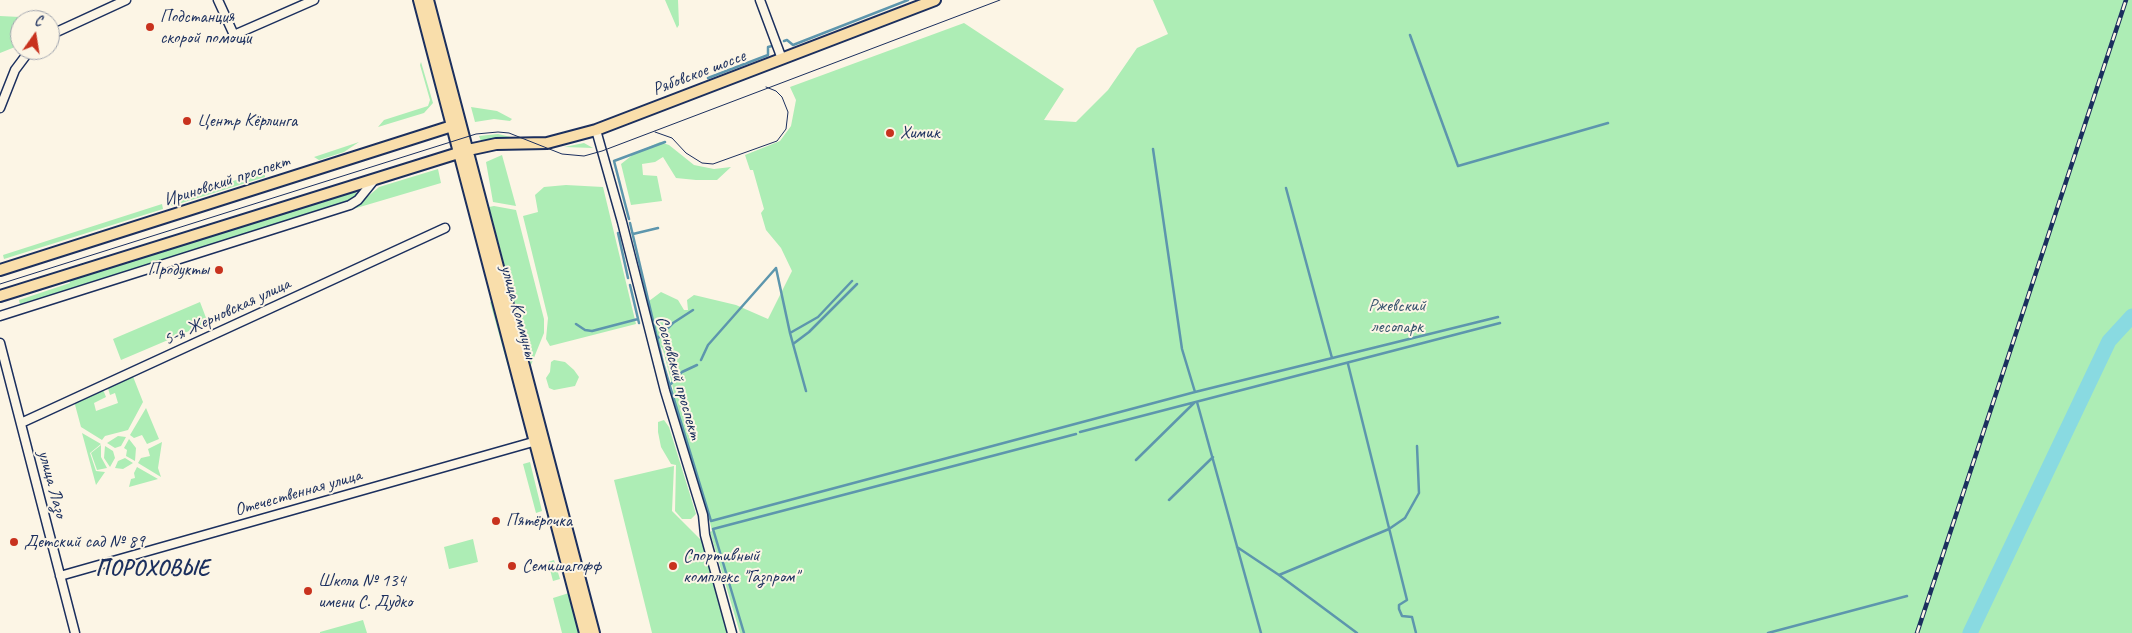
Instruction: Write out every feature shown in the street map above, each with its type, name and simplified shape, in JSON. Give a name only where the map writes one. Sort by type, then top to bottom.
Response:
[{"type":"main road","name":"улица Коммуны","points":[[419,0],[452,126],[464,151],[539,440],[585,633]]},
{"type":"main road","name":"улица Коммуны","points":[[428,0],[463,130],[464,151]]},
{"type":"main road","name":"Рябовское шоссе","points":[[464,151],[496,144],[546,143],[596,130],[935,0]]},
{"type":"main road","points":[[452,126],[463,130]]},
{"type":"main road","name":"Ириновский проспект","points":[[1,269],[452,126]]},
{"type":"main road","points":[[0,296],[464,151]]},
{"type":"main road","name":"улица Коммуны","points":[[539,440],[594,633]]},
{"type":"street","points":[[60,30],[126,0]]},
{"type":"street","points":[[218,0],[234,35],[314,0]]},
{"type":"street","points":[[760,0],[782,59]]},
{"type":"street","points":[[0,108],[15,70],[22,60]]},
{"type":"street","name":"Сосновский проспект","points":[[596,130],[622,222],[665,391],[703,515],[706,536],[732,633]]},
{"type":"street","points":[[0,316],[350,206],[358,200],[375,179]]},
{"type":"street","name":"5-я Жерновская улица","points":[[21,423],[446,228]]},
{"type":"street","name":"улица Лазо","points":[[0,343],[75,633]]},
{"type":"street","name":"Отечественная улица","points":[[60,576],[539,440]]},
{"type":"green space","points":[[665,0],[678,0],[679,25],[677,28]]},
{"type":"green space","name":"Ржевский лесопарк","points":[[1153,0],[2132,0],[2132,633],[740,633],[710,532],[712,531],[709,518],[702,508],[676,416],[673,388],[663,350],[652,332],[649,301],[661,292],[678,300],[684,310],[688,310],[687,300],[694,295],[736,305],[768,319],[792,271],[781,248],[766,230],[761,213],[764,209],[753,170],[750,170],[745,155],[780,141],[791,126],[796,100],[790,87],[964,23],[1064,89],[1044,120],[1076,122],[1108,90],[1137,48],[1168,34]]},
{"type":"green space","points":[[0,16],[10,16],[10,49],[0,53]]},
{"type":"green space","points":[[421,62],[433,103],[424,113],[378,127],[384,120],[428,106],[430,100],[420,65]]},
{"type":"green space","points":[[471,107],[497,111],[512,119],[510,121],[494,119],[475,122]]},
{"type":"green space","points":[[498,134],[515,138],[481,141],[479,136]]},
{"type":"green space","points":[[359,142],[344,152],[319,160],[314,157]]},
{"type":"green space","points":[[660,142],[669,145],[694,165],[714,169],[731,167],[717,180],[696,180],[676,178],[663,157],[655,162],[642,164],[643,175],[657,176],[662,201],[631,205],[621,164],[635,153]]},
{"type":"green space","points":[[584,143],[593,148],[564,147]]},
{"type":"green space","points":[[502,155],[516,206],[493,202],[486,162]]},
{"type":"green space","points":[[438,169],[441,183],[353,209],[379,187]]},
{"type":"green space","points":[[265,171],[265,177],[172,206],[169,201]]},
{"type":"green space","points":[[566,185],[603,187],[636,324],[550,346],[546,339],[548,318],[523,216],[538,212],[535,195],[544,187]]},
{"type":"green space","points":[[353,190],[358,194],[347,202],[20,305],[19,300],[70,283],[69,280]]},
{"type":"green space","points":[[162,204],[163,209],[4,259],[3,255]]},
{"type":"green space","points":[[494,206],[516,210],[544,319],[544,333],[531,365],[489,207]]},
{"type":"green space","points":[[494,301],[520,398],[517,399],[490,302]]},
{"type":"green space","points":[[200,302],[208,323],[121,360],[113,339]]},
{"type":"green space","points":[[554,360],[565,362],[574,370],[579,377],[575,386],[554,390],[549,388],[546,378],[550,372],[551,362]]},
{"type":"green space","points":[[132,374],[143,402],[128,430],[105,436],[102,440],[81,427],[74,401],[102,387],[106,397],[94,403],[96,411],[118,403],[115,393],[110,395],[107,385]]},
{"type":"green space","points":[[146,408],[159,439],[147,444],[142,435],[134,438],[130,435]]},
{"type":"green space","points":[[664,420],[669,427],[696,514],[691,519],[682,519],[675,511],[676,465],[671,464],[661,447],[658,432],[658,422]]},
{"type":"green space","points":[[82,433],[101,444],[90,453],[96,471],[105,472],[96,485]]},
{"type":"green space","points":[[118,436],[126,437],[121,446],[115,448],[107,443]]},
{"type":"green space","points":[[129,439],[136,448],[135,461],[126,456],[127,450],[124,448]]},
{"type":"green space","points":[[162,442],[158,468],[161,477],[138,463],[141,458],[150,456],[148,449]]},
{"type":"green space","points":[[101,445],[101,457],[107,468],[97,470],[91,453]]},
{"type":"green space","points":[[105,446],[113,451],[115,458],[110,467],[104,458]]},
{"type":"green space","points":[[125,458],[133,463],[123,469],[115,468],[118,461]]},
{"type":"green space","points":[[530,462],[542,511],[536,513],[523,464]]},
{"type":"green space","name":"Cпортивный комплекс \"Газпром\"","points":[[674,466],[672,511],[703,542],[727,633],[652,633],[614,480]]},
{"type":"green space","points":[[137,467],[158,479],[129,487],[131,479],[135,478],[134,473]]},
{"type":"green space","points":[[473,539],[478,562],[449,569],[444,547]]},
{"type":"green space","points":[[554,560],[560,579],[553,581],[548,562]]},
{"type":"green space","points":[[569,593],[579,633],[562,633],[553,598]]},
{"type":"green space","points":[[363,620],[367,633],[320,633],[320,632]]},
{"type":"waterway","points":[[784,41],[787,40],[793,45],[908,0]]},
{"type":"waterway","points":[[1410,35],[1458,166],[1608,123]]},
{"type":"waterway","points":[[708,78],[768,55],[768,47],[772,46]]},
{"type":"waterway","points":[[629,219],[614,161],[665,142]]},
{"type":"waterway","points":[[1153,149],[1182,349],[1195,392]]},
{"type":"waterway","points":[[1286,188],[1332,358]]},
{"type":"waterway","points":[[630,223],[663,363],[711,521],[1195,392],[1498,317]]},
{"type":"waterway","points":[[633,234],[658,228]]},
{"type":"waterway","points":[[618,233],[628,278]]},
{"type":"waterway","points":[[776,268],[790,333],[806,391]]},
{"type":"waterway","points":[[701,360],[708,345],[776,268]]},
{"type":"waterway","points":[[790,333],[818,317],[852,281]]},
{"type":"waterway","points":[[793,344],[809,332],[857,284]]},
{"type":"waterway","points":[[630,285],[639,323]]},
{"type":"waterway","points":[[657,339],[673,323],[693,310]]},
{"type":"waterway","points":[[1970,633],[2109,341],[2132,316]]},
{"type":"waterway","points":[[576,324],[585,330],[592,331],[638,319]]},
{"type":"waterway","points":[[1080,432],[1500,323]]},
{"type":"waterway","points":[[1348,364],[1407,600],[1399,605],[1399,609],[1402,616],[1412,617],[1416,633]]},
{"type":"waterway","points":[[669,386],[682,372],[697,365]]},
{"type":"waterway","points":[[1197,402],[1261,633]]},
{"type":"waterway","points":[[1136,460],[1194,403]]},
{"type":"waterway","points":[[744,633],[713,529],[1076,434]]},
{"type":"waterway","points":[[1237,547],[1279,575],[1389,529],[1405,518],[1419,493],[1417,446]]},
{"type":"waterway","points":[[1169,500],[1213,457]]},
{"type":"waterway","points":[[1279,575],[1357,633]]},
{"type":"waterway","points":[[1768,633],[1907,596]]},
{"type":"tram line","points":[[0,284],[476,134],[509,133],[562,154],[584,156],[602,151],[1000,0]]},
{"type":"tram line","points":[[655,132],[672,138],[686,153],[702,163],[713,164],[777,141],[786,129],[788,112],[782,97],[776,91],[766,87]]},
{"type":"railway","points":[[1917,633],[2126,0]]},
{"type":"place","name":"Подстанция скорой помощи","points":[[150,27]]},
{"type":"place","name":"Центр Кёрлинга","points":[[187,121]]},
{"type":"place","name":"Химик","points":[[890,133]]},
{"type":"place","name":"Продукты","points":[[219,270]]},
{"type":"place","name":"Пятёрочка","points":[[496,521]]},
{"type":"place","name":"Детский сад № 89","points":[[14,542]]},
{"type":"place","name":"Семишагофф","points":[[512,566]]},
{"type":"place","name":"Cпортивный комплекс \"Газпром\"","points":[[673,566]]},
{"type":"place","name":"Школа № 134 имени С. Дудко","points":[[308,591]]},
{"type":"district","name":"ПОРОХОВЫЕ","points":[[153,569]]}]
